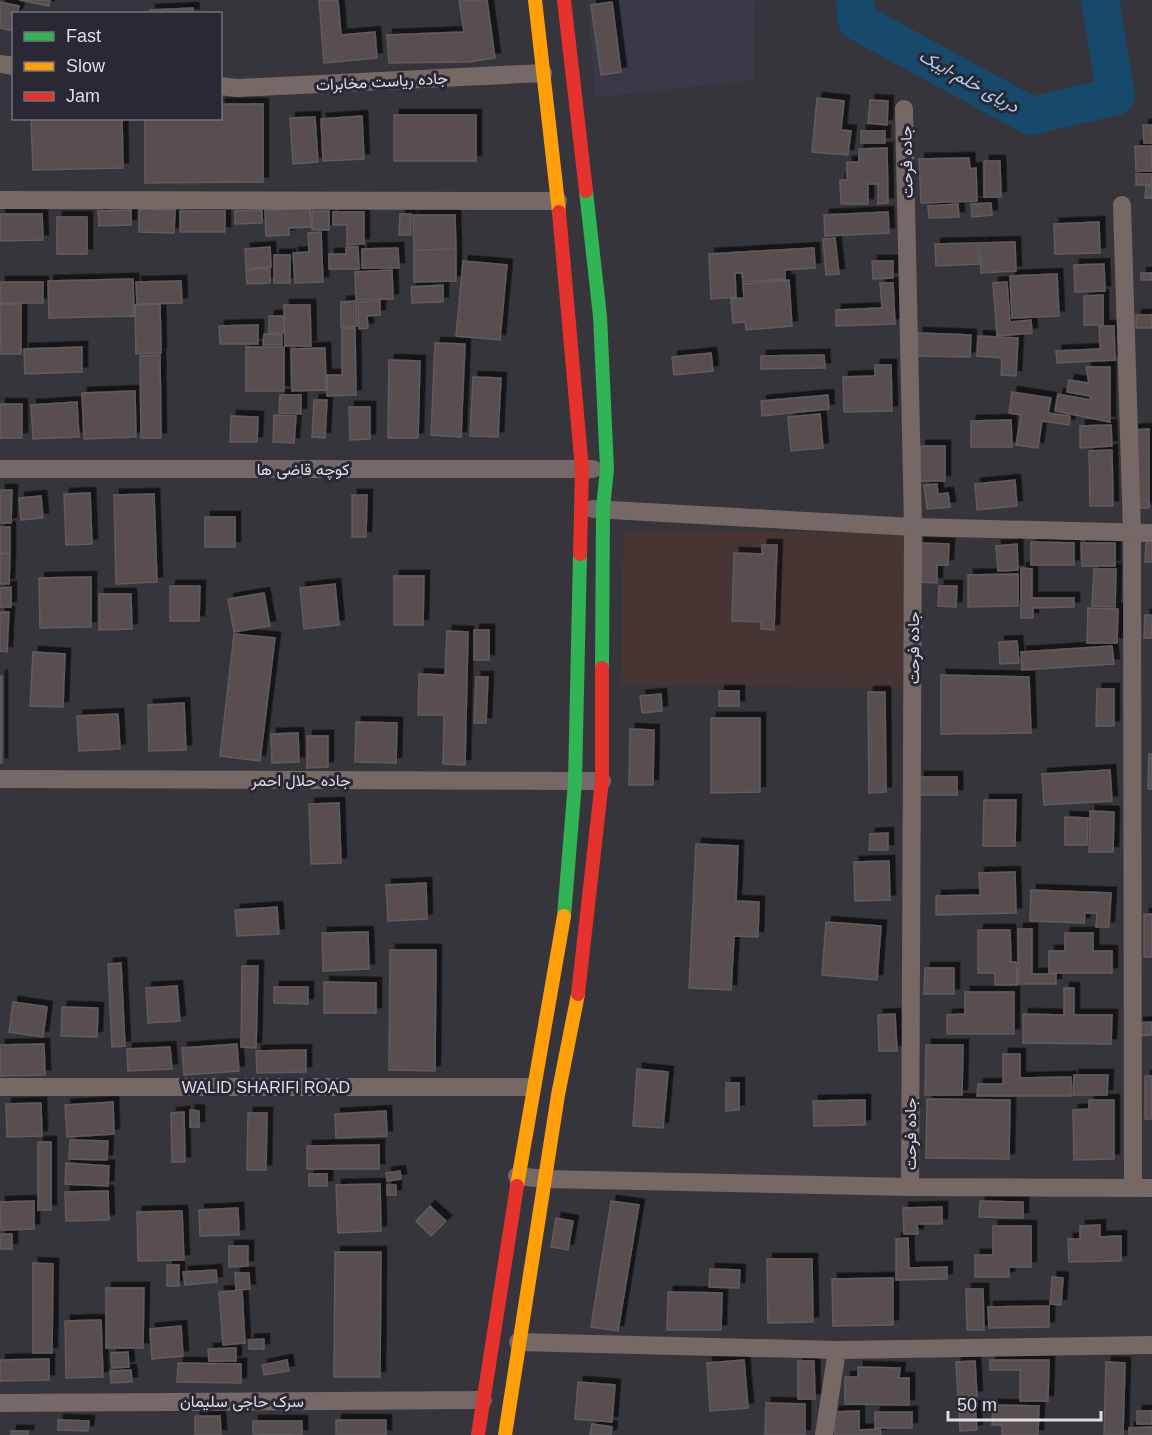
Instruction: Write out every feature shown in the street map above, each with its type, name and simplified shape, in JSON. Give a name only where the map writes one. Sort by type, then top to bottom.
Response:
[{"type":"street","points":[[478,1435],[517,1176],[563,928],[574,782],[582,469],[558,201],[535,0]]},
{"type":"street","points":[[505,1435],[545,1179],[582,973],[602,781],[603,508],[607,469],[600,315],[564,0]]},
{"type":"street","name":"جاده ریاست مخابرات","points":[[222,86],[237,88],[543,73]]},
{"type":"street","name":"جاده فرحت","points":[[904,110],[913,527],[910,1187]]},
{"type":"street","points":[[0,200],[558,201]]},
{"type":"street","points":[[1122,205],[1132,532],[1133,1188]]},
{"type":"street","name":"کوچه قاضی ها","points":[[0,469],[607,469]]},
{"type":"street","points":[[582,510],[603,508],[913,527],[1152,533]]},
{"type":"street","name":"جاده حلال احمر","points":[[0,779],[602,781]]},
{"type":"street","name":"WALID SHARIFI ROAD","points":[[0,1087],[532,1087]]},
{"type":"street","points":[[517,1176],[545,1179],[910,1187],[1152,1188]]},
{"type":"street","points":[[518,1342],[837,1350],[1152,1345]]},
{"type":"street","points":[[824,1435],[837,1350]]},
{"type":"street","name":"سرک حاجی سلیمان","points":[[0,1403],[483,1400]]},
{"type":"shaded area","points":[[588,0],[755,0],[754,80],[595,98]]},
{"type":"shaded area","points":[[623,530],[905,533],[903,688],[621,685]]},
{"type":"building","points":[[19,0],[50,0],[49,6]]},
{"type":"building","points":[[319,0],[338,0],[341,35],[375,32],[377,58],[324,63]]},
{"type":"building","points":[[459,0],[487,0],[495,58],[468,62],[389,63],[387,35],[464,32]]},
{"type":"building","points":[[0,2],[19,6],[18,12],[12,12],[12,31],[0,28]]},
{"type":"building","points":[[612,2],[621,72],[601,75],[591,5]]},
{"type":"building","points":[[193,8],[194,12],[150,12],[150,10]]},
{"type":"building","points":[[817,98],[844,101],[841,130],[851,131],[848,155],[812,152]]},
{"type":"building","points":[[870,100],[888,101],[887,125],[868,123]]},
{"type":"building","points":[[222,104],[263,104],[263,182],[145,183],[145,120],[222,120]]},
{"type":"building","points":[[394,115],[476,115],[476,161],[394,161]]},
{"type":"building","points":[[362,116],[364,159],[323,161],[321,119]]},
{"type":"building","points":[[315,117],[318,162],[293,164],[290,118]]},
{"type":"building","points":[[31,120],[122,120],[123,168],[33,170]]},
{"type":"building","points":[[1143,125],[1152,125],[1152,143],[1144,143]]},
{"type":"building","points":[[861,131],[885,131],[885,143],[861,143]]},
{"type":"building","points":[[1135,146],[1152,146],[1152,171],[1136,171]]},
{"type":"building","points":[[887,148],[888,203],[878,204],[878,184],[868,184],[868,204],[841,204],[840,180],[847,180],[847,162],[859,162],[859,149]]},
{"type":"building","points":[[969,158],[970,169],[976,168],[977,201],[921,203],[919,159]]},
{"type":"building","points":[[984,161],[1000,161],[1001,197],[984,197]]},
{"type":"building","points":[[1136,174],[1152,174],[1152,185],[1136,185]]},
{"type":"building","points":[[1146,186],[1152,186],[1152,198],[1145,198]]},
{"type":"building","points":[[991,203],[992,215],[972,217],[971,204]]},
{"type":"building","points":[[958,204],[959,217],[929,218],[928,206]]},
{"type":"building","points":[[310,208],[311,227],[289,228],[289,235],[266,236],[265,210]]},
{"type":"building","points":[[139,209],[175,210],[174,233],[139,232]]},
{"type":"building","points":[[131,210],[131,225],[99,226],[98,211]]},
{"type":"building","points":[[262,210],[262,223],[235,224],[235,211]]},
{"type":"building","points":[[180,211],[225,211],[225,232],[180,232]]},
{"type":"building","points":[[312,211],[329,211],[329,230],[312,230]]},
{"type":"building","points":[[333,212],[364,212],[364,244],[347,245],[347,225],[333,225]]},
{"type":"building","points":[[888,212],[889,233],[825,236],[824,215]]},
{"type":"building","points":[[0,214],[42,214],[43,240],[0,241]]},
{"type":"building","points":[[400,214],[411,214],[411,235],[399,235]]},
{"type":"building","points":[[413,215],[455,215],[456,249],[414,250]]},
{"type":"building","points":[[57,217],[87,217],[87,254],[57,254]]},
{"type":"building","points":[[1099,222],[1100,253],[1055,254],[1054,224]]},
{"type":"building","points":[[321,232],[323,282],[295,283],[293,253],[309,252],[308,233]]},
{"type":"building","points":[[835,238],[839,274],[826,275],[823,239]]},
{"type":"building","points":[[1015,242],[1016,271],[981,273],[980,243]]},
{"type":"building","points":[[978,243],[979,264],[936,266],[935,244]]},
{"type":"building","points":[[270,247],[271,267],[246,268],[245,249]]},
{"type":"building","points":[[346,247],[358,247],[359,269],[329,269],[329,254],[346,254]]},
{"type":"building","points":[[398,248],[399,268],[362,268],[362,249]]},
{"type":"building","points":[[814,248],[815,268],[785,270],[785,279],[743,282],[742,273],[735,273],[736,297],[711,299],[709,254]]},
{"type":"building","points":[[456,249],[456,281],[414,282],[414,250]]},
{"type":"building","points":[[274,255],[290,255],[290,283],[274,283]]},
{"type":"building","points":[[463,261],[507,265],[500,340],[456,336]]},
{"type":"building","points":[[872,261],[893,261],[893,278],[873,279]]},
{"type":"building","points":[[1104,264],[1105,291],[1075,292],[1074,265]]},
{"type":"building","points":[[270,268],[270,283],[247,284],[246,270]]},
{"type":"building","points":[[392,270],[393,299],[356,300],[355,272]]},
{"type":"building","points":[[1141,273],[1152,273],[1152,280],[1141,280]]},
{"type":"building","points":[[1057,274],[1059,316],[1012,318],[1010,276]]},
{"type":"building","points":[[133,279],[134,316],[49,318],[48,281]]},
{"type":"building","points":[[789,280],[792,326],[746,330],[745,322],[733,323],[731,299],[744,298],[743,284]]},
{"type":"building","points":[[181,281],[182,303],[137,304],[136,282]]},
{"type":"building","points":[[0,282],[43,282],[43,303],[0,303]]},
{"type":"building","points":[[1007,282],[1010,322],[1031,320],[1032,333],[997,336],[993,283]]},
{"type":"building","points":[[880,283],[893,283],[895,324],[836,326],[836,310],[882,308]]},
{"type":"building","points":[[443,285],[443,302],[412,303],[411,287]]},
{"type":"building","points":[[1103,295],[1103,325],[1084,325],[1084,296]]},
{"type":"building","points":[[356,301],[357,326],[341,327],[341,302]]},
{"type":"building","points":[[380,301],[380,315],[367,316],[368,328],[359,329],[358,302]]},
{"type":"building","points":[[0,304],[21,304],[21,354],[1,354]]},
{"type":"building","points":[[160,304],[161,353],[136,354],[135,305]]},
{"type":"building","points":[[284,305],[310,305],[311,346],[285,346]]},
{"type":"building","points":[[1136,315],[1152,315],[1152,328],[1136,328]]},
{"type":"building","points":[[269,316],[284,316],[284,333],[269,333]]},
{"type":"building","points":[[258,325],[258,344],[220,344],[219,326]]},
{"type":"building","points":[[1099,326],[1114,326],[1115,360],[1057,363],[1056,351],[1100,349]]},
{"type":"building","points":[[342,328],[355,328],[356,395],[327,396],[327,375],[342,375]]},
{"type":"building","points":[[918,333],[971,335],[970,357],[917,356]]},
{"type":"building","points":[[264,334],[282,335],[282,345],[263,345]]},
{"type":"building","points":[[978,336],[1018,338],[1016,376],[1001,375],[1002,358],[977,356]]},
{"type":"building","points":[[435,343],[465,344],[461,437],[431,435]]},
{"type":"building","points":[[82,347],[82,372],[25,374],[24,349]]},
{"type":"building","points":[[246,347],[284,347],[284,391],[246,391]]},
{"type":"building","points":[[325,348],[326,390],[292,391],[291,349]]},
{"type":"building","points":[[711,353],[713,371],[674,375],[672,357]]},
{"type":"building","points":[[160,355],[161,438],[141,438],[140,356]]},
{"type":"building","points":[[824,355],[825,368],[761,369],[761,356]]},
{"type":"building","points":[[389,360],[420,361],[418,438],[388,438]]},
{"type":"building","points":[[875,365],[891,365],[892,411],[844,412],[843,377],[875,376]]},
{"type":"building","points":[[1086,367],[1110,367],[1110,422],[1055,411],[1058,394],[1091,400],[1090,396],[1067,392],[1069,380],[1089,383]]},
{"type":"building","points":[[473,377],[501,378],[498,437],[470,436]]},
{"type":"building","points":[[135,391],[136,437],[84,439],[82,393]]},
{"type":"building","points":[[1012,392],[1051,398],[1048,413],[1070,416],[1069,425],[1042,421],[1038,448],[1016,445],[1021,415],[1009,413]]},
{"type":"building","points":[[280,395],[301,395],[301,414],[279,413]]},
{"type":"building","points":[[828,395],[829,409],[762,416],[761,401]]},
{"type":"building","points":[[314,400],[327,400],[325,438],[312,437]]},
{"type":"building","points":[[77,402],[79,437],[33,439],[31,405]]},
{"type":"building","points":[[0,404],[22,404],[22,438],[0,438]]},
{"type":"building","points":[[349,407],[370,407],[370,439],[350,440]]},
{"type":"building","points":[[820,414],[823,448],[791,451],[788,417]]},
{"type":"building","points":[[274,415],[296,416],[294,443],[273,442]]},
{"type":"building","points":[[231,416],[258,417],[257,442],[230,442]]},
{"type":"building","points":[[1011,420],[1012,447],[971,447],[971,421]]},
{"type":"building","points":[[1111,425],[1112,446],[1080,448],[1080,426]]},
{"type":"building","points":[[1149,429],[1149,508],[1134,508],[1133,430]]},
{"type":"building","points":[[920,446],[945,446],[945,481],[920,481]]},
{"type":"building","points":[[1112,450],[1113,506],[1090,506],[1089,451]]},
{"type":"building","points":[[1015,480],[1017,506],[977,510],[975,484]]},
{"type":"building","points":[[937,484],[938,494],[948,493],[950,507],[927,509],[924,485]]},
{"type":"building","points":[[0,490],[12,490],[11,523],[0,523]]},
{"type":"building","points":[[90,493],[92,544],[66,545],[64,494]]},
{"type":"building","points":[[154,494],[157,582],[116,584],[114,495]]},
{"type":"building","points":[[352,495],[367,495],[366,537],[352,537]]},
{"type":"building","points":[[41,496],[43,518],[21,520],[19,498]]},
{"type":"building","points":[[205,517],[235,517],[235,547],[205,547]]},
{"type":"building","points":[[0,527],[10,527],[10,553],[0,553]]},
{"type":"building","points":[[1031,542],[1074,543],[1074,565],[1031,565]]},
{"type":"building","points":[[919,543],[949,544],[948,565],[937,565],[937,583],[917,582]]},
{"type":"building","points":[[1081,543],[1115,543],[1115,566],[1082,566]]},
{"type":"building","points":[[1146,543],[1152,543],[1152,562],[1145,562]]},
{"type":"building","points":[[1017,544],[1018,570],[998,571],[996,546]]},
{"type":"building","points":[[762,545],[777,545],[774,630],[761,629],[761,622],[732,621],[734,553],[762,554]]},
{"type":"building","points":[[0,554],[10,554],[9,584],[0,584]]},
{"type":"building","points":[[1021,568],[1032,569],[1032,598],[1074,598],[1074,607],[1033,608],[1033,618],[1021,618]]},
{"type":"building","points":[[1094,569],[1116,569],[1115,607],[1092,606]]},
{"type":"building","points":[[1018,574],[1018,606],[968,607],[968,575]]},
{"type":"building","points":[[394,576],[424,576],[423,625],[394,625]]},
{"type":"building","points":[[91,577],[91,627],[40,628],[39,578]]},
{"type":"building","points":[[335,584],[339,625],[304,629],[300,588]]},
{"type":"building","points":[[170,586],[200,586],[199,621],[170,621]]},
{"type":"building","points":[[939,586],[957,586],[956,607],[938,606]]},
{"type":"building","points":[[11,587],[11,607],[0,607],[0,588]]},
{"type":"building","points":[[264,593],[270,626],[234,632],[228,599]]},
{"type":"building","points":[[99,594],[131,594],[132,629],[99,630]]},
{"type":"building","points":[[1088,608],[1118,609],[1117,643],[1087,643]]},
{"type":"building","points":[[0,612],[9,612],[7,652],[0,651]]},
{"type":"building","points":[[1145,615],[1152,615],[1152,638],[1144,638]]},
{"type":"building","points":[[474,630],[489,630],[489,660],[474,660]]},
{"type":"building","points":[[447,631],[468,632],[465,765],[443,764],[444,715],[418,715],[419,674],[445,675]]},
{"type":"building","points":[[234,634],[275,638],[260,761],[220,756]]},
{"type":"building","points":[[1017,641],[1019,663],[1000,664],[999,642]]},
{"type":"building","points":[[1112,646],[1114,664],[1022,670],[1021,652]]},
{"type":"building","points":[[33,652],[65,654],[63,707],[30,706]]},
{"type":"building","points":[[941,675],[1029,677],[1031,733],[941,734]]},
{"type":"building","points":[[0,676],[2,676],[2,763],[0,763]]},
{"type":"building","points":[[476,677],[488,677],[486,723],[474,723]]},
{"type":"building","points":[[1097,689],[1114,689],[1114,726],[1096,726]]},
{"type":"building","points":[[719,691],[739,691],[739,706],[719,706]]},
{"type":"building","points":[[868,692],[885,692],[886,792],[869,793]]},
{"type":"building","points":[[661,694],[662,711],[642,713],[640,696]]},
{"type":"building","points":[[184,703],[186,750],[149,751],[148,705]]},
{"type":"building","points":[[118,714],[120,749],[79,751],[77,716]]},
{"type":"building","points":[[711,718],[760,718],[760,792],[711,793]]},
{"type":"building","points":[[356,722],[397,723],[396,763],[355,762]]},
{"type":"building","points":[[630,729],[654,730],[653,785],[629,785]]},
{"type":"building","points":[[298,733],[299,762],[272,763],[271,734]]},
{"type":"building","points":[[307,736],[328,736],[328,767],[307,768]]},
{"type":"building","points":[[1149,754],[1152,754],[1152,789],[1148,789]]},
{"type":"building","points":[[1110,770],[1112,801],[1044,805],[1042,774]]},
{"type":"building","points":[[919,777],[957,777],[957,795],[918,795]]},
{"type":"building","points":[[984,800],[1016,800],[1015,846],[983,846]]},
{"type":"building","points":[[339,803],[341,863],[311,864],[309,804]]},
{"type":"building","points":[[1090,811],[1114,812],[1113,852],[1089,852]]},
{"type":"building","points":[[1065,817],[1088,818],[1087,845],[1065,845]]},
{"type":"building","points":[[888,833],[888,850],[869,850],[870,834]]},
{"type":"building","points":[[696,844],[738,846],[736,901],[759,902],[758,937],[734,936],[731,990],[689,988]]},
{"type":"building","points":[[889,861],[890,900],[855,901],[854,862]]},
{"type":"building","points":[[1015,872],[1016,913],[936,915],[936,896],[980,895],[979,873]]},
{"type":"building","points":[[426,883],[427,919],[388,921],[386,885]]},
{"type":"building","points":[[1031,890],[1111,893],[1109,927],[1096,927],[1097,913],[1085,913],[1084,923],[1030,921]]},
{"type":"building","points":[[277,907],[279,934],[237,936],[235,910]]},
{"type":"building","points":[[1144,914],[1152,914],[1152,957],[1144,957]]},
{"type":"building","points":[[826,922],[881,926],[877,980],[822,975]]},
{"type":"building","points":[[1018,929],[1032,929],[1032,974],[1056,974],[1056,984],[1018,984]]},
{"type":"building","points":[[978,930],[1010,930],[1011,962],[1016,962],[1017,985],[995,985],[995,973],[978,973]]},
{"type":"building","points":[[368,932],[369,969],[323,971],[322,933]]},
{"type":"building","points":[[1065,933],[1093,933],[1093,951],[1112,951],[1112,973],[1049,973],[1049,951],[1065,951]]},
{"type":"building","points":[[390,950],[436,950],[435,1071],[389,1070]]},
{"type":"building","points":[[121,963],[125,1046],[112,1047],[108,964]]},
{"type":"building","points":[[242,966],[258,966],[256,1048],[241,1047]]},
{"type":"building","points":[[925,968],[954,968],[954,994],[924,994]]},
{"type":"building","points":[[324,982],[376,983],[376,1013],[324,1013]]},
{"type":"building","points":[[177,986],[180,1021],[148,1023],[146,988]]},
{"type":"building","points":[[274,987],[308,987],[308,1004],[274,1003]]},
{"type":"building","points":[[1064,988],[1074,988],[1074,1015],[1112,1015],[1111,1044],[1023,1043],[1023,1014],[1064,1015]]},
{"type":"building","points":[[965,992],[1014,992],[1014,1034],[947,1034],[947,1015],[965,1014]]},
{"type":"building","points":[[13,1002],[47,1007],[43,1037],[9,1032]]},
{"type":"building","points":[[62,1007],[98,1008],[97,1037],[61,1036]]},
{"type":"building","points":[[895,1014],[897,1051],[879,1051],[878,1015]]},
{"type":"building","points":[[1152,1022],[1152,1035],[1139,1036],[1138,1023]]},
{"type":"building","points":[[44,1044],[45,1075],[0,1076],[0,1045]]},
{"type":"building","points":[[237,1044],[239,1071],[184,1075],[182,1048]]},
{"type":"building","points":[[926,1045],[963,1045],[962,1095],[925,1095]]},
{"type":"building","points":[[170,1047],[172,1069],[128,1071],[127,1049]]},
{"type":"building","points":[[306,1050],[306,1072],[257,1073],[256,1051]]},
{"type":"building","points":[[1003,1054],[1020,1054],[1020,1078],[1071,1077],[1071,1096],[977,1096],[978,1084],[1003,1084]]},
{"type":"building","points":[[637,1069],[668,1072],[663,1128],[633,1126]]},
{"type":"building","points":[[1074,1075],[1108,1075],[1107,1095],[1073,1095]]},
{"type":"building","points":[[1145,1076],[1152,1076],[1152,1119],[1145,1119]]},
{"type":"building","points":[[726,1083],[739,1083],[739,1110],[726,1111]]},
{"type":"building","points":[[927,1099],[1010,1100],[1009,1159],[926,1158]]},
{"type":"building","points":[[865,1100],[865,1125],[814,1126],[813,1101]]},
{"type":"building","points":[[1089,1100],[1114,1100],[1114,1159],[1074,1160],[1073,1110],[1089,1109]]},
{"type":"building","points":[[113,1102],[114,1134],[67,1137],[65,1105]]},
{"type":"building","points":[[41,1103],[42,1136],[7,1137],[6,1104]]},
{"type":"building","points":[[190,1110],[199,1111],[199,1127],[190,1127]]},
{"type":"building","points":[[386,1111],[387,1136],[336,1138],[335,1114]]},
{"type":"building","points":[[184,1112],[185,1162],[172,1162],[171,1113]]},
{"type":"building","points":[[248,1113],[267,1113],[266,1170],[247,1170]]},
{"type":"building","points":[[70,1140],[108,1141],[107,1160],[69,1159]]},
{"type":"building","points":[[38,1142],[51,1142],[51,1210],[38,1210]]},
{"type":"building","points":[[379,1145],[379,1169],[307,1169],[307,1146]]},
{"type":"building","points":[[66,1163],[109,1166],[108,1186],[65,1184]]},
{"type":"building","points":[[400,1171],[401,1179],[387,1181],[386,1173]]},
{"type":"building","points":[[309,1174],[327,1174],[327,1186],[309,1186]]},
{"type":"building","points":[[380,1184],[381,1231],[338,1233],[336,1185]]},
{"type":"building","points":[[387,1185],[396,1185],[396,1195],[387,1195]]},
{"type":"building","points":[[108,1191],[109,1220],[66,1221],[65,1192]]},
{"type":"building","points":[[34,1201],[34,1229],[1,1230],[0,1202]]},
{"type":"building","points":[[611,1201],[639,1205],[618,1331],[591,1327]]},
{"type":"building","points":[[980,1201],[1023,1202],[1023,1218],[979,1217]]},
{"type":"building","points":[[430,1206],[446,1221],[431,1236],[416,1221]]},
{"type":"building","points":[[942,1207],[942,1224],[917,1224],[918,1234],[904,1234],[903,1208]]},
{"type":"building","points":[[238,1208],[239,1235],[200,1236],[199,1210]]},
{"type":"building","points":[[182,1211],[184,1260],[138,1261],[137,1212]]},
{"type":"building","points":[[556,1218],[573,1221],[568,1250],[551,1247]]},
{"type":"building","points":[[1100,1225],[1100,1237],[1121,1236],[1121,1261],[1069,1262],[1068,1239],[1080,1239],[1080,1226]]},
{"type":"building","points":[[993,1226],[1031,1226],[1031,1267],[1009,1267],[1009,1277],[975,1277],[975,1255],[993,1255]]},
{"type":"building","points":[[0,1234],[12,1234],[12,1249],[0,1249]]},
{"type":"building","points":[[908,1238],[909,1268],[947,1267],[947,1279],[896,1280],[896,1239]]},
{"type":"building","points":[[229,1246],[248,1246],[248,1266],[229,1267]]},
{"type":"building","points":[[335,1252],[381,1252],[380,1377],[334,1377]]},
{"type":"building","points":[[767,1259],[812,1259],[813,1322],[768,1323]]},
{"type":"building","points":[[33,1263],[53,1264],[52,1353],[33,1353]]},
{"type":"building","points":[[167,1265],[179,1265],[179,1286],[167,1286]]},
{"type":"building","points":[[710,1269],[740,1270],[739,1288],[709,1287]]},
{"type":"building","points":[[216,1270],[217,1282],[185,1285],[183,1272]]},
{"type":"building","points":[[235,1273],[249,1273],[250,1289],[236,1290]]},
{"type":"building","points":[[1052,1277],[1063,1278],[1061,1305],[1050,1304]]},
{"type":"building","points":[[893,1278],[893,1325],[833,1326],[832,1279]]},
{"type":"building","points":[[106,1288],[144,1288],[143,1348],[106,1348]]},
{"type":"building","points":[[966,1289],[983,1289],[984,1330],[967,1330]]},
{"type":"building","points":[[242,1290],[245,1343],[223,1345],[219,1292]]},
{"type":"building","points":[[668,1292],[722,1293],[721,1330],[667,1330]]},
{"type":"building","points":[[1049,1306],[1049,1327],[989,1328],[988,1307]]},
{"type":"building","points":[[101,1320],[103,1377],[66,1378],[65,1321]]},
{"type":"building","points":[[181,1326],[183,1356],[152,1359],[150,1329]]},
{"type":"building","points":[[264,1339],[264,1349],[249,1349],[249,1340]]},
{"type":"building","points":[[236,1348],[236,1361],[209,1361],[208,1349]]},
{"type":"building","points":[[128,1352],[129,1367],[112,1368],[111,1353]]},
{"type":"building","points":[[49,1359],[49,1380],[0,1381],[0,1360]]},
{"type":"building","points":[[287,1360],[289,1371],[264,1375],[262,1365]]},
{"type":"building","points":[[744,1360],[748,1408],[710,1411],[707,1363]]},
{"type":"building","points":[[990,1360],[1049,1360],[1048,1401],[1020,1401],[1020,1370],[990,1370]]},
{"type":"building","points":[[798,1361],[814,1361],[815,1399],[798,1399]]},
{"type":"building","points":[[975,1361],[977,1396],[958,1397],[956,1362]]},
{"type":"building","points":[[1106,1362],[1125,1363],[1123,1435],[1104,1435]]},
{"type":"building","points":[[178,1363],[241,1364],[241,1383],[177,1382]]},
{"type":"building","points":[[858,1367],[900,1368],[899,1378],[909,1378],[909,1405],[845,1404],[845,1377],[858,1377]]},
{"type":"building","points":[[131,1370],[132,1382],[111,1383],[110,1371]]},
{"type":"building","points":[[578,1382],[615,1385],[612,1422],[575,1419]]},
{"type":"building","points":[[766,1403],[805,1404],[805,1435],[765,1435]]},
{"type":"building","points":[[993,1405],[1039,1406],[1038,1435],[1002,1435],[1002,1425],[992,1425]]},
{"type":"building","points":[[975,1406],[977,1430],[960,1431],[959,1407]]},
{"type":"building","points":[[859,1411],[859,1430],[880,1429],[881,1435],[835,1435],[834,1412]]},
{"type":"building","points":[[1137,1411],[1152,1411],[1152,1424],[1137,1424]]},
{"type":"building","points":[[875,1412],[912,1412],[912,1428],[875,1428]]},
{"type":"building","points":[[195,1416],[220,1416],[221,1435],[195,1435]]},
{"type":"building","points":[[58,1420],[89,1421],[88,1431],[58,1430]]},
{"type":"building","points":[[336,1420],[386,1420],[386,1435],[336,1435]]},
{"type":"building","points":[[253,1421],[302,1421],[302,1435],[253,1434]]},
{"type":"building","points":[[592,1424],[612,1427],[611,1435],[590,1435]]},
{"type":"building","points":[[1152,1427],[1152,1435],[1129,1435],[1129,1428]]},
{"type":"building","points":[[11,1431],[28,1431],[28,1435],[11,1435]]},
{"type":"waterway","name":"دریای خلم-ایبک","points":[[855,0],[857,21],[1031,116],[1116,96],[1100,0]]},
{"type":"traffic: fast","points":[[586,191],[600,316],[607,469],[603,508],[602,668]]},
{"type":"traffic: fast","points":[[564,916],[575,782],[580,554]]},
{"type":"traffic: slow","points":[[535,0],[559,212]]},
{"type":"traffic: slow","points":[[517,1186],[564,916]]},
{"type":"traffic: slow","points":[[505,1435],[558,1095],[578,994]]},
{"type":"traffic: jam","points":[[564,0],[586,191]]},
{"type":"traffic: jam","points":[[559,212],[582,469],[580,554]]},
{"type":"traffic: jam","points":[[578,994],[602,781],[602,668]]},
{"type":"traffic: jam","points":[[478,1435],[517,1186]]}]
